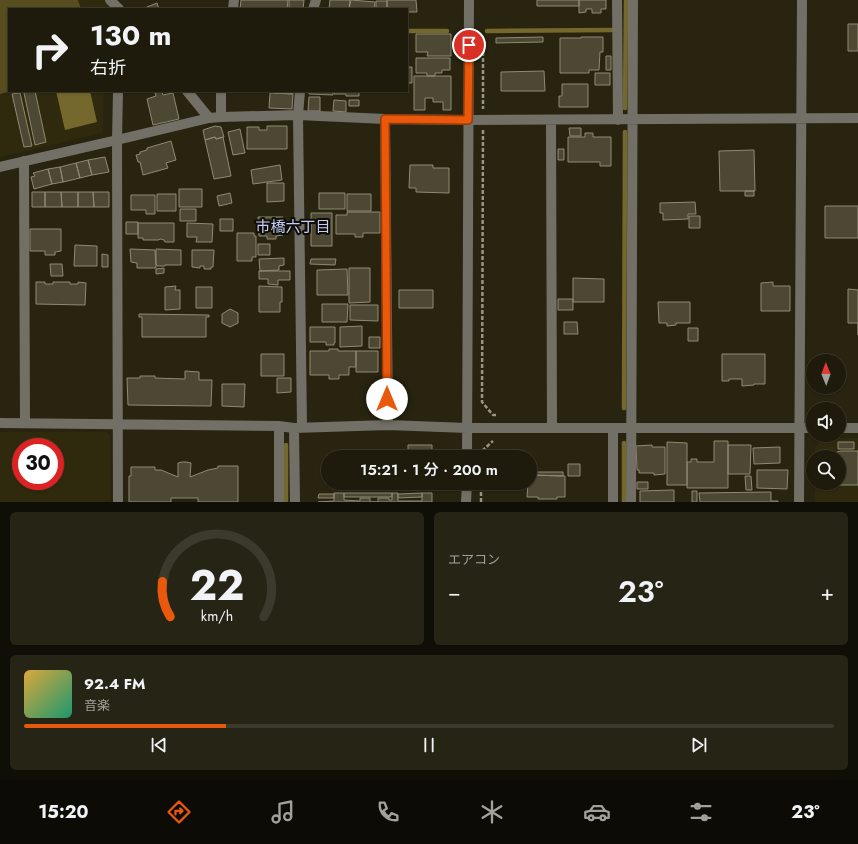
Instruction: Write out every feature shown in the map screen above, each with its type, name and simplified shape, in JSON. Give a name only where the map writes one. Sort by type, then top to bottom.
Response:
[{"type":"street","points":[[110,0],[118,8]]},
{"type":"street","points":[[467,450],[469,0]]},
{"type":"street","points":[[617,0],[618,120]]},
{"type":"street","points":[[631,502],[633,0]]},
{"type":"street","points":[[799,502],[802,0]]},
{"type":"street","points":[[118,92],[118,502]]},
{"type":"street","points":[[187,92],[209,118]]},
{"type":"street","points":[[221,92],[222,117]]},
{"type":"street","points":[[294,502],[298,428],[298,115],[300,92]]},
{"type":"street","points":[[0,167],[209,118],[222,117],[298,115],[385,119],[468,120],[858,118]]},
{"type":"street","points":[[385,119],[388,425]]},
{"type":"street","points":[[551,120],[552,428]]},
{"type":"street","points":[[24,161],[25,423]]},
{"type":"street","points":[[0,423],[279,426],[298,428],[388,425],[467,428],[806,428]]},
{"type":"street","points":[[279,426],[279,502]]},
{"type":"street","points":[[612,428],[613,502]]},
{"type":"street","points":[[846,428],[858,428]]},
{"type":"street","points":[[466,490],[466,502]]},
{"type":"path","points":[[483,40],[484,120],[482,402],[494,414],[501,416]]},
{"type":"path","points":[[481,490],[481,502]]},
{"type":"shaded area","points":[[0,0],[104,0],[107,3],[107,8],[8,8],[8,92],[104,92],[103,133],[0,157]]},
{"type":"shaded area","points":[[0,0],[78,0],[81,8],[8,8],[8,92],[0,94]]},
{"type":"shaded area","points":[[56,92],[90,92],[97,122],[65,130]]},
{"type":"shaded area","points":[[0,432],[107,432],[110,435],[110,502],[0,502]]},
{"type":"shaded area","points":[[846,438],[858,438],[858,502],[815,502],[815,490],[846,490],[846,450],[815,450],[820,442],[846,442]]},
{"type":"building","points":[[241,0],[288,0],[287,8],[240,8]]},
{"type":"building","points":[[289,0],[304,0],[303,8],[289,8]]},
{"type":"building","points":[[330,0],[350,0],[349,8],[329,8]]},
{"type":"building","points":[[351,0],[375,2],[374,8],[349,8]]},
{"type":"building","points":[[387,0],[416,0],[417,12],[408,12],[408,8],[387,8]]},
{"type":"building","points":[[537,0],[579,0],[579,6],[537,6]]},
{"type":"building","points":[[579,0],[606,0],[606,9],[601,9],[601,13],[592,13],[592,9],[586,9],[586,12],[579,13]]},
{"type":"building","points":[[376,1],[387,1],[387,8],[376,8]]},
{"type":"building","points":[[157,3],[159,8],[144,8]]},
{"type":"building","points":[[848,24],[858,24],[858,51],[848,51]]},
{"type":"building","points":[[416,34],[451,34],[451,56],[427,56],[428,52],[416,52]]},
{"type":"building","points":[[543,37],[543,42],[496,43],[496,38]]},
{"type":"building","points":[[603,37],[603,52],[600,52],[599,70],[589,70],[589,73],[560,73],[560,38]]},
{"type":"building","points":[[606,56],[611,56],[611,70],[606,70]]},
{"type":"building","points":[[416,58],[450,58],[450,70],[442,70],[442,73],[435,73],[435,76],[427,76],[427,73],[416,73]]},
{"type":"building","points":[[408,67],[412,67],[412,83],[408,83]]},
{"type":"building","points":[[544,71],[545,91],[501,91],[501,72]]},
{"type":"building","points":[[595,73],[610,73],[610,85],[595,85]]},
{"type":"building","points":[[414,76],[451,76],[451,110],[443,110],[443,102],[433,102],[433,98],[425,98],[425,110],[414,110]]},
{"type":"building","points":[[562,84],[588,84],[588,107],[559,107],[559,96],[562,96]]},
{"type":"building","points":[[35,92],[46,142],[35,145],[24,93]]},
{"type":"building","points":[[162,92],[163,95],[173,93],[179,119],[153,125],[147,99],[156,96],[155,93]]},
{"type":"building","points":[[293,92],[293,94],[274,93]]},
{"type":"building","points":[[309,92],[333,92],[333,95],[309,94]]},
{"type":"building","points":[[335,92],[359,92],[359,96],[346,96],[346,94],[334,94]]},
{"type":"building","points":[[20,93],[32,146],[24,147],[12,94]]},
{"type":"building","points":[[270,93],[293,94],[292,109],[269,108]]},
{"type":"building","points":[[309,97],[320,97],[320,111],[308,111]]},
{"type":"building","points":[[334,100],[346,101],[346,112],[333,111]]},
{"type":"building","points":[[349,100],[359,100],[359,106],[349,106]]},
{"type":"building","points":[[215,126],[221,127],[224,137],[216,139],[215,137],[205,140],[203,130]]},
{"type":"building","points":[[267,126],[287,126],[287,149],[247,149],[247,127],[259,127],[259,130],[267,130]]},
{"type":"building","points":[[569,128],[581,128],[581,136],[570,136]]},
{"type":"building","points":[[240,129],[245,153],[233,155],[228,132]]},
{"type":"building","points":[[585,133],[593,133],[593,137],[611,137],[611,166],[600,166],[600,162],[568,162],[568,137],[585,137]]},
{"type":"building","points":[[215,137],[216,139],[223,137],[231,176],[214,179],[205,140]]},
{"type":"building","points":[[171,141],[176,160],[166,163],[168,168],[143,175],[140,162],[138,162],[136,155],[147,150],[147,148]]},
{"type":"building","points":[[558,149],[564,149],[564,160],[558,160]]},
{"type":"building","points":[[754,150],[755,191],[720,191],[719,151]]},
{"type":"building","points":[[105,157],[109,172],[92,175],[88,160]]},
{"type":"building","points":[[88,160],[92,175],[80,178],[76,163]]},
{"type":"building","points":[[76,163],[80,178],[63,182],[60,167]]},
{"type":"building","points":[[280,165],[282,180],[253,184],[251,170]]},
{"type":"building","points":[[410,165],[433,165],[433,168],[449,168],[449,193],[416,192],[416,188],[409,188]]},
{"type":"building","points":[[60,167],[63,182],[52,184],[48,169]]},
{"type":"building","points":[[48,169],[52,184],[34,189],[31,177],[35,176],[33,173]]},
{"type":"building","points":[[267,183],[284,183],[284,201],[267,202]]},
{"type":"building","points":[[179,189],[202,189],[202,207],[179,207]]},
{"type":"building","points":[[745,191],[754,191],[754,196],[745,196]]},
{"type":"building","points":[[32,192],[45,192],[45,207],[32,207]]},
{"type":"building","points":[[45,192],[61,192],[62,207],[45,207]]},
{"type":"building","points":[[61,192],[78,192],[78,207],[62,207]]},
{"type":"building","points":[[78,192],[93,192],[94,207],[78,207]]},
{"type":"building","points":[[93,192],[109,192],[109,207],[94,207]]},
{"type":"building","points":[[230,193],[232,203],[219,206],[217,196]]},
{"type":"building","points":[[319,193],[345,193],[345,209],[319,209]]},
{"type":"building","points":[[157,194],[176,194],[176,211],[157,211]]},
{"type":"building","points":[[347,194],[371,194],[371,211],[347,211]]},
{"type":"building","points":[[131,195],[155,195],[155,214],[146,214],[146,210],[131,210]]},
{"type":"building","points":[[695,202],[696,214],[688,214],[688,219],[663,220],[663,213],[660,213],[660,203]]},
{"type":"building","points":[[825,206],[858,206],[858,238],[825,238]]},
{"type":"building","points":[[180,209],[196,209],[196,221],[180,221]]},
{"type":"building","points":[[347,212],[380,212],[380,233],[363,233],[363,237],[355,237],[355,234],[336,234],[336,215],[347,215]]},
{"type":"building","points":[[311,213],[332,213],[332,246],[311,246]]},
{"type":"building","points":[[689,216],[700,216],[700,228],[689,228]]},
{"type":"building","points":[[258,217],[283,217],[283,235],[276,236],[276,239],[267,239],[267,236],[259,236]]},
{"type":"building","points":[[220,219],[233,219],[233,231],[220,231]]},
{"type":"building","points":[[126,222],[138,222],[138,234],[126,234]]},
{"type":"building","points":[[138,223],[174,223],[174,242],[165,242],[161,239],[143,240],[143,238],[138,238]]},
{"type":"building","points":[[187,223],[213,224],[212,242],[196,242],[197,237],[187,237]]},
{"type":"building","points":[[30,229],[61,229],[61,251],[55,252],[55,255],[45,255],[45,251],[30,251]]},
{"type":"building","points":[[237,233],[254,233],[254,236],[256,236],[256,257],[252,257],[252,261],[237,261]]},
{"type":"building","points":[[258,244],[270,244],[270,255],[258,255]]},
{"type":"building","points":[[75,245],[97,246],[97,266],[74,266]]},
{"type":"building","points":[[130,249],[155,250],[156,268],[137,268],[137,263],[131,262]]},
{"type":"building","points":[[156,249],[181,250],[181,265],[157,266]]},
{"type":"building","points":[[192,250],[214,250],[213,267],[211,267],[211,269],[204,269],[204,266],[200,266],[200,268],[192,267]]},
{"type":"building","points":[[102,254],[108,255],[108,267],[102,267]]},
{"type":"building","points":[[284,258],[284,265],[279,266],[279,270],[260,271],[259,259]]},
{"type":"building","points":[[311,259],[336,259],[335,265],[310,264]]},
{"type":"building","points":[[50,264],[62,264],[63,276],[51,276]]},
{"type":"building","points":[[164,268],[164,273],[156,274],[156,269]]},
{"type":"building","points":[[349,268],[370,268],[370,302],[349,303]]},
{"type":"building","points":[[347,269],[348,295],[317,295],[317,270]]},
{"type":"building","points":[[259,271],[290,271],[290,280],[278,280],[278,285],[268,284],[268,279],[259,279]]},
{"type":"building","points":[[573,278],[604,279],[604,302],[573,302]]},
{"type":"building","points":[[36,282],[45,282],[45,284],[53,284],[53,282],[70,282],[70,284],[78,284],[78,282],[86,283],[85,305],[36,304]]},
{"type":"building","points":[[773,282],[773,286],[790,286],[790,311],[761,311],[761,283]]},
{"type":"building","points":[[176,286],[175,290],[180,290],[180,309],[165,310],[165,287]]},
{"type":"building","points":[[259,286],[282,287],[280,312],[259,312]]},
{"type":"building","points":[[196,287],[212,287],[212,308],[196,308]]},
{"type":"building","points":[[848,289],[858,290],[858,323],[848,323]]},
{"type":"building","points":[[399,290],[433,290],[433,308],[399,308]]},
{"type":"building","points":[[558,299],[573,299],[573,310],[558,310]]},
{"type":"building","points":[[658,302],[690,302],[690,323],[676,323],[676,325],[667,326],[667,323],[659,323]]},
{"type":"building","points":[[322,304],[348,304],[347,322],[322,322]]},
{"type":"building","points":[[350,305],[378,305],[378,321],[350,320]]},
{"type":"building","points":[[230,309],[238,313],[238,323],[230,327],[222,323],[222,314]]},
{"type":"building","points":[[139,314],[209,315],[209,317],[206,317],[206,337],[142,337],[142,317],[139,317]]},
{"type":"building","points":[[564,322],[577,322],[578,334],[564,334]]},
{"type":"building","points":[[362,326],[362,346],[340,347],[340,327]]},
{"type":"building","points":[[310,327],[335,327],[334,345],[326,345],[326,342],[310,342]]},
{"type":"building","points":[[688,328],[698,328],[698,341],[688,341]]},
{"type":"building","points":[[369,337],[380,337],[380,348],[369,348]]},
{"type":"building","points":[[329,349],[338,349],[338,351],[356,351],[356,367],[349,367],[349,375],[339,375],[339,379],[329,379],[329,375],[310,375],[310,351],[329,351]]},
{"type":"building","points":[[356,351],[378,351],[378,372],[356,372]]},
{"type":"building","points":[[261,354],[284,354],[284,376],[261,376]]},
{"type":"building","points":[[722,354],[765,354],[765,384],[742,386],[742,379],[729,379],[729,381],[722,381]]},
{"type":"building","points":[[185,371],[199,372],[199,380],[212,380],[211,406],[128,405],[127,378],[155,376],[155,378],[185,379]]},
{"type":"building","points":[[277,378],[291,378],[291,392],[277,393]]},
{"type":"building","points":[[222,384],[245,384],[244,407],[222,406]]},
{"type":"building","points":[[714,441],[728,441],[728,488],[687,488],[687,462],[691,462],[691,459],[697,459],[697,462],[714,462]]},
{"type":"building","points":[[667,442],[687,443],[687,485],[667,485]]},
{"type":"building","points":[[838,442],[854,442],[854,449],[838,449]]},
{"type":"building","points":[[408,445],[432,445],[432,450],[408,450]]},
{"type":"building","points":[[652,445],[652,447],[665,447],[665,474],[654,475],[654,473],[639,473],[639,470],[637,470],[636,446]]},
{"type":"building","points":[[728,445],[751,445],[750,474],[728,474]]},
{"type":"building","points":[[780,447],[780,463],[754,464],[753,448]]},
{"type":"building","points":[[846,451],[858,451],[858,485],[846,485]]},
{"type":"building","points":[[178,463],[191,463],[190,477],[218,468],[218,466],[238,466],[238,502],[198,502],[198,498],[171,498],[171,502],[129,502],[129,476],[131,476],[131,467],[155,467],[155,470],[161,470],[178,477]]},
{"type":"building","points":[[568,464],[580,464],[580,476],[568,476]]},
{"type":"building","points":[[757,470],[788,470],[787,489],[757,488]]},
{"type":"building","points":[[537,472],[563,472],[563,476],[537,475]]},
{"type":"building","points":[[537,475],[565,476],[565,497],[557,497],[557,499],[538,499],[538,497],[527,497],[528,490],[537,490]]},
{"type":"building","points":[[745,476],[751,476],[752,490],[746,490]]},
{"type":"building","points":[[637,482],[648,482],[648,489],[637,489]]},
{"type":"building","points":[[674,490],[674,502],[640,502],[640,491]]},
{"type":"building","points":[[692,491],[697,491],[697,502],[692,502]]},
{"type":"building","points":[[771,492],[771,501],[778,502],[700,502],[699,493]]},
{"type":"building","points":[[334,493],[344,493],[344,500],[360,501],[360,498],[370,498],[370,502],[318,502],[334,501]]},
{"type":"building","points":[[344,493],[392,493],[392,497],[344,497]]},
{"type":"building","points":[[392,493],[398,493],[398,501],[422,501],[422,493],[432,493],[432,502],[378,502],[378,498],[389,498],[389,500],[392,500]]},
{"type":"building","points":[[422,493],[422,497],[398,498],[398,494]]},
{"type":"building","points":[[319,494],[334,494],[334,498],[318,498]]},
{"type":"waterway","points":[[625,108],[626,0]]},
{"type":"waterway","points":[[487,31],[612,30]]},
{"type":"waterway","points":[[408,31],[447,31]]},
{"type":"waterway","points":[[624,408],[625,132]]},
{"type":"waterway","points":[[624,443],[624,502]]},
{"type":"waterway","points":[[286,445],[286,502]]},
{"type":"district","name":"市橋六丁目","points":[[293,227]]},
{"type":"route","points":[[387,399],[385,119],[468,120],[469,45]]}]
